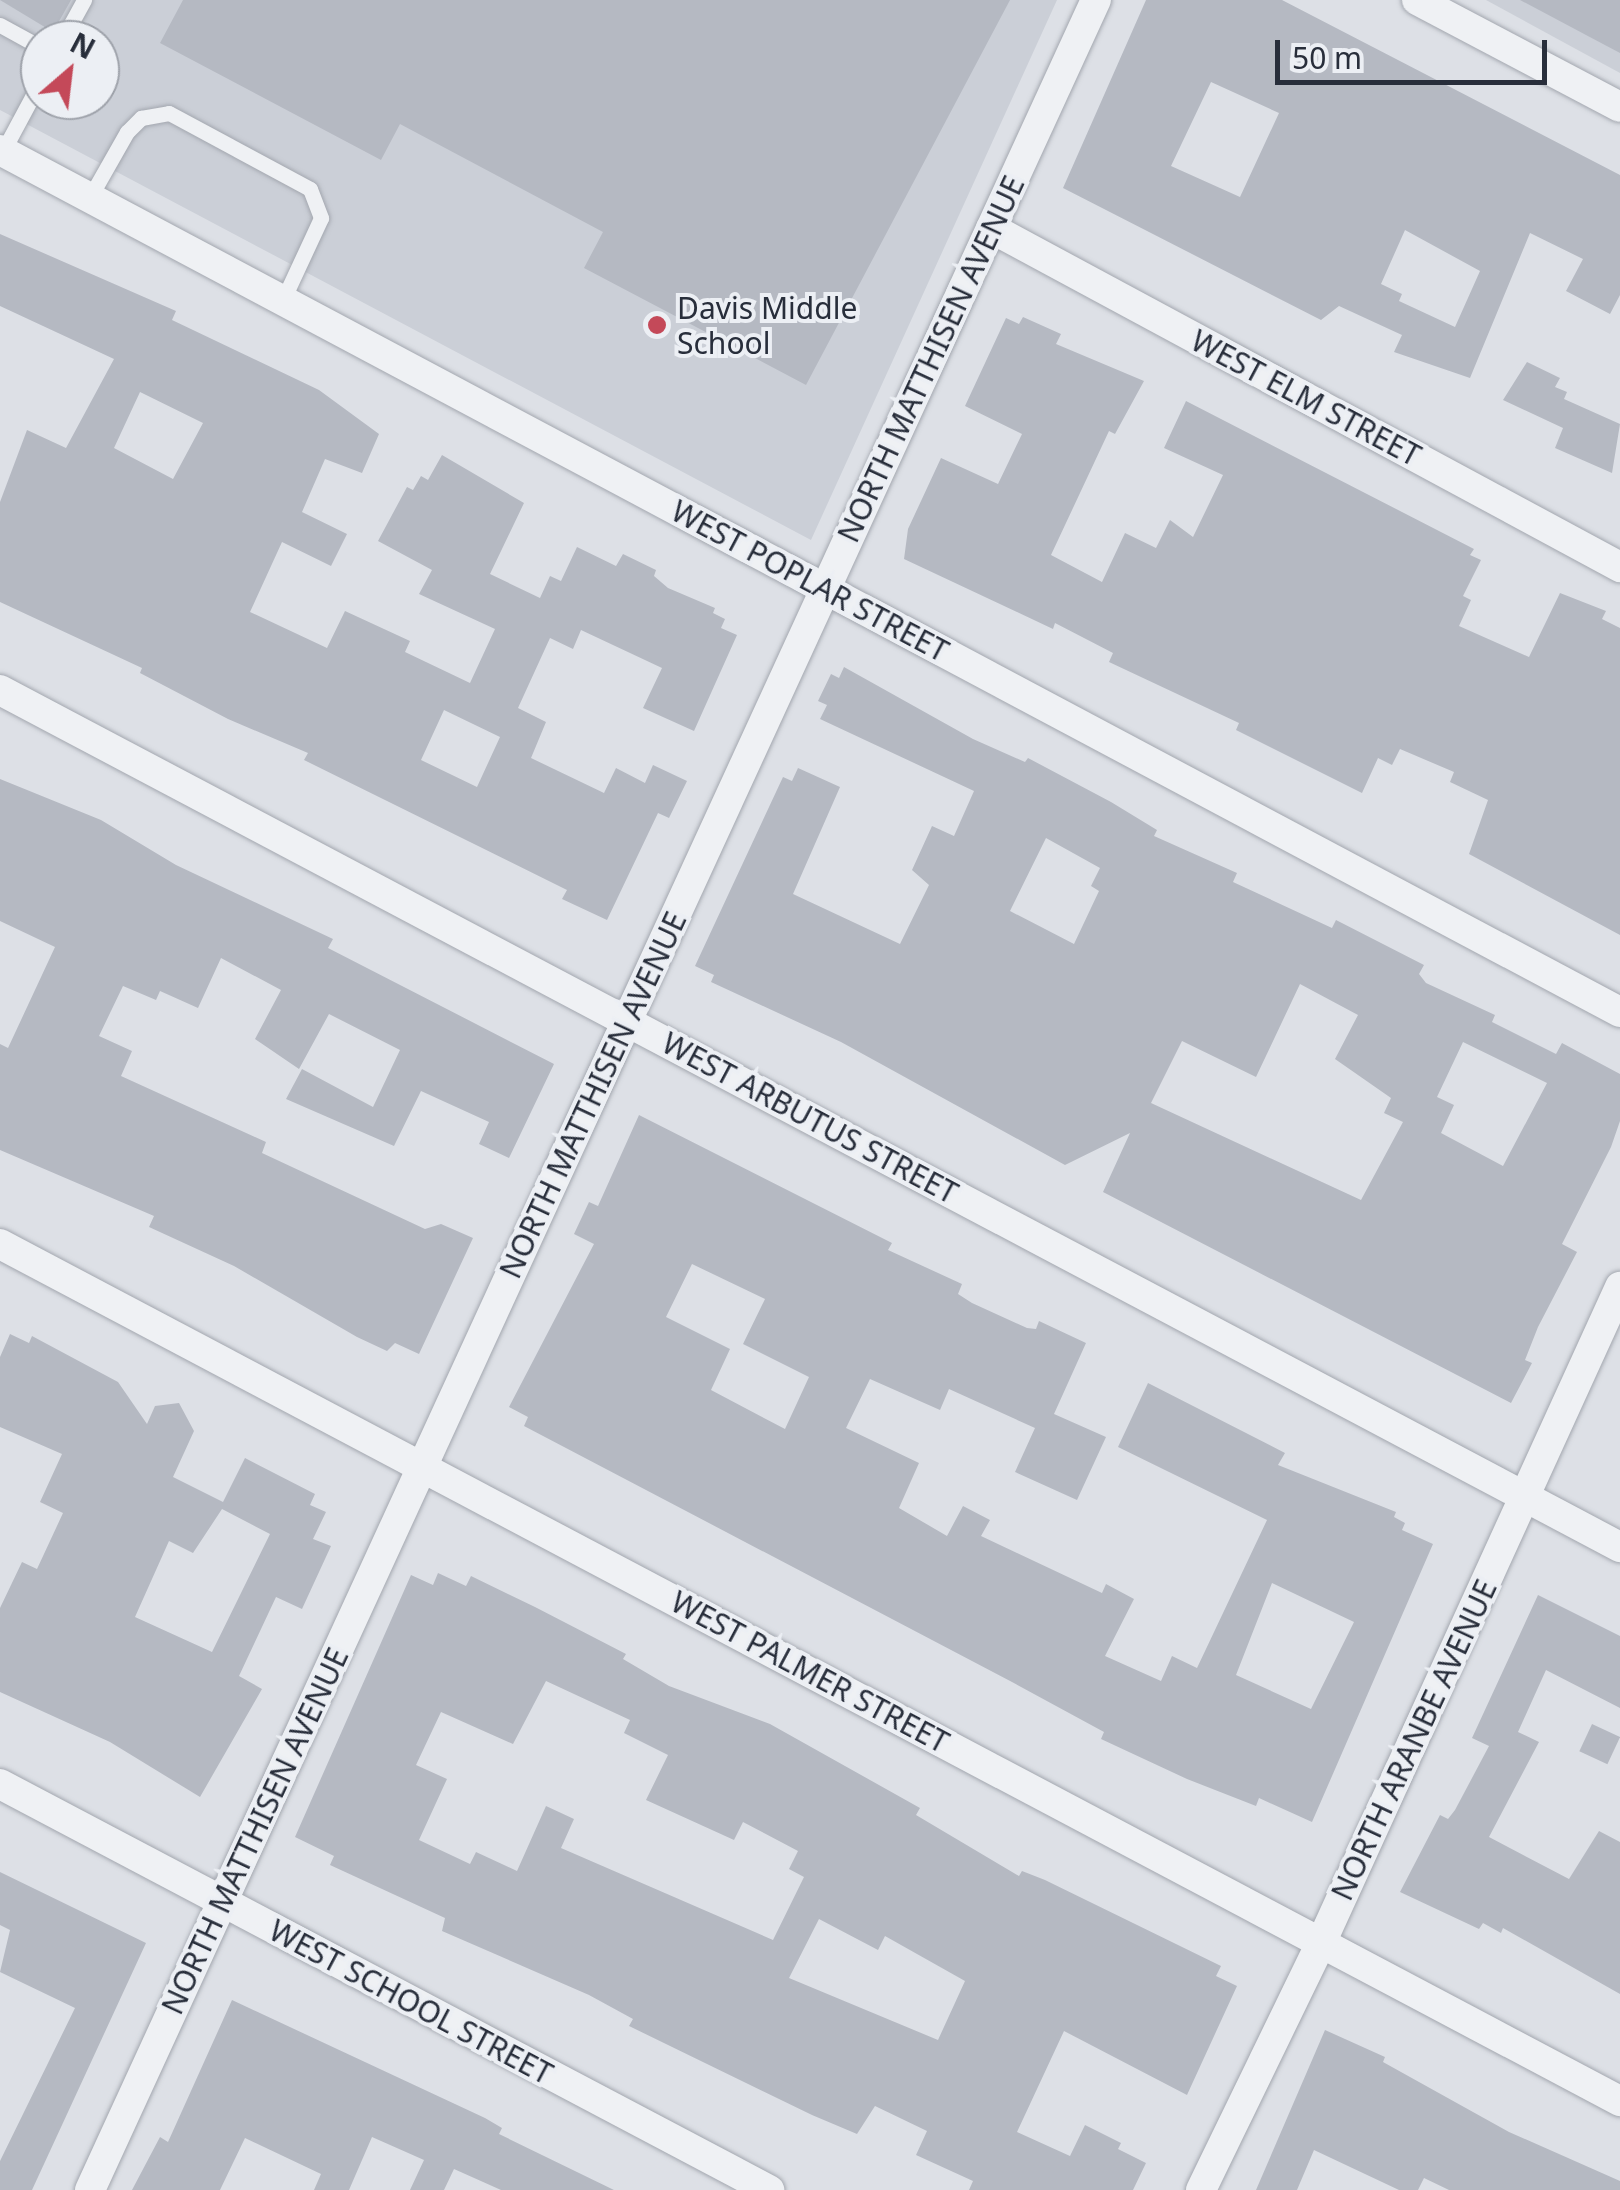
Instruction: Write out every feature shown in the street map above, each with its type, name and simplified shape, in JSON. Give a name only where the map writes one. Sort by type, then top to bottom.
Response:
[{"type":"street","name":"NORTH MATTHISEN AVENUE","points":[[90,2190],[1096,0]]},
{"type":"street","points":[[1417,0],[1620,106]]},
{"type":"street","name":"WEST POPLAR STREET","points":[[2,151],[1620,1012]]},
{"type":"street","name":"WEST ELM STREET","points":[[991,228],[1620,567]]},
{"type":"street","name":"WEST ARBUTUS STREET","points":[[0,690],[1620,1547]]},
{"type":"street","name":"WEST PALMER STREET","points":[[0,1244],[1620,2101]]},
{"type":"street","name":"NORTH ARANBE AVENUE","points":[[1201,2190],[1321,1943],[1620,1287]]},
{"type":"street","name":"WEST SCHOOL STREET","points":[[0,1784],[769,2190]]},
{"type":"lane","points":[[90,198],[127,132],[141,118],[169,113],[310,189],[321,218],[283,300]]},
{"type":"lane","points":[[2,151],[20,118]]},
{"type":"shaded area","name":"Davis Middle School","points":[[0,0],[1057,0],[811,540],[0,110]]},
{"type":"shaded area","points":[[1486,0],[1620,0],[1620,73]]},
{"type":"building","points":[[0,0],[71,0],[60,20],[33,20]]},
{"type":"building","points":[[183,0],[1010,0],[806,385],[584,268],[603,232],[400,124],[381,160],[160,43]]},
{"type":"building","points":[[1146,0],[1282,0],[1620,175],[1620,295],[1610,314],[1566,291],[1583,259],[1530,233],[1470,378],[1394,352],[1402,335],[1339,306],[1321,320],[1063,188]],"holes":[[[1211,82],[1279,113],[1240,197],[1171,166]],[[1405,230],[1480,271],[1455,327],[1399,301],[1402,294],[1381,284]]]},
{"type":"building","points":[[1520,0],[1620,0],[1620,53],[1586,35]]},
{"type":"building","points":[[0,234],[176,311],[172,320],[319,390],[379,434],[362,473],[325,459],[302,512],[347,534],[331,566],[282,542],[250,612],[327,648],[345,611],[410,641],[405,652],[470,683],[495,629],[419,594],[432,570],[378,541],[407,487],[413,490],[421,476],[428,480],[442,455],[524,503],[490,574],[540,598],[550,576],[561,581],[577,547],[616,566],[623,554],[656,570],[654,576],[668,588],[715,608],[713,613],[725,619],[721,628],[737,635],[694,731],[643,708],[662,668],[581,630],[573,649],[550,638],[518,708],[546,722],[531,758],[604,793],[616,768],[645,783],[653,765],[687,781],[669,818],[658,813],[607,920],[562,899],[567,890],[304,760],[308,753],[228,719],[140,673],[142,668],[0,602],[0,502],[27,430],[66,448],[114,359],[0,306]],"holes":[[[140,392],[203,423],[173,479],[114,448]],[[444,710],[500,737],[477,787],[421,760]]]},
{"type":"building","points":[[1023,317],[1061,334],[1056,344],[1144,381],[1115,434],[1109,431],[1051,555],[1102,582],[1125,533],[1156,548],[1170,520],[1193,537],[1223,475],[1164,448],[1186,401],[1474,549],[1470,555],[1481,560],[1463,596],[1471,600],[1459,626],[1529,657],[1560,593],[1606,611],[1602,619],[1620,628],[1620,935],[1469,854],[1488,800],[1450,782],[1454,772],[1400,749],[1392,765],[1378,758],[1362,793],[1236,730],[1239,723],[1109,662],[1113,653],[1055,623],[1053,629],[904,559],[908,529],[941,458],[998,484],[1022,434],[965,406],[1006,318],[1019,324]]},
{"type":"building","points":[[1527,362],[1560,378],[1555,387],[1567,392],[1564,399],[1620,424],[1612,473],[1555,448],[1563,428],[1503,400]]},
{"type":"building","points":[[844,667],[973,739],[1025,762],[1028,758],[1157,830],[1154,836],[1237,873],[1233,882],[1332,928],[1336,920],[1424,965],[1419,974],[1426,983],[1495,1015],[1492,1022],[1556,1054],[1562,1043],[1620,1074],[1620,1121],[1562,1244],[1577,1252],[1538,1327],[1525,1360],[1532,1363],[1511,1403],[1103,1192],[1130,1133],[1065,1165],[841,1042],[711,982],[714,975],[695,966],[783,777],[792,781],[798,768],[840,787],[793,894],[900,944],[929,885],[912,870],[932,826],[954,836],[974,791],[820,719],[827,705],[818,701],[831,674],[839,678]],"holes":[[[1046,838],[1100,868],[1091,886],[1099,891],[1074,944],[1010,911]],[[1300,984],[1358,1015],[1335,1059],[1391,1098],[1384,1113],[1403,1122],[1361,1200],[1151,1103],[1182,1041],[1256,1077]],[[1463,1042],[1547,1083],[1503,1166],[1441,1133],[1454,1105],[1437,1097]]]},
{"type":"building","points":[[0,779],[101,820],[176,865],[333,939],[328,948],[554,1064],[509,1158],[479,1144],[489,1122],[421,1091],[394,1146],[286,1099],[302,1069],[373,1107],[400,1050],[329,1014],[299,1069],[255,1039],[281,990],[221,958],[198,1008],[160,991],[156,1000],[123,986],[99,1036],[132,1051],[121,1076],[266,1142],[262,1153],[425,1229],[441,1224],[473,1238],[419,1354],[395,1343],[387,1351],[357,1337],[234,1266],[149,1227],[154,1216],[0,1150],[0,1044],[8,1048],[55,947],[0,921]]},
{"type":"building","points":[[639,1115],[892,1243],[888,1250],[962,1284],[958,1294],[972,1303],[1027,1328],[1036,1329],[1039,1321],[1086,1343],[1054,1414],[1106,1437],[1077,1500],[1015,1472],[1035,1428],[949,1389],[940,1410],[870,1379],[846,1428],[919,1463],[899,1508],[947,1536],[963,1506],[990,1520],[981,1536],[1102,1593],[1106,1584],[1134,1599],[1105,1656],[1161,1681],[1172,1656],[1197,1668],[1267,1520],[1118,1447],[1148,1383],[1285,1453],[1278,1465],[1396,1512],[1394,1517],[1405,1523],[1402,1530],[1433,1544],[1312,1822],[1259,1798],[1256,1806],[1187,1779],[1101,1739],[1104,1732],[1012,1682],[524,1426],[528,1417],[509,1407],[594,1244],[574,1234],[589,1202],[598,1206]],"holes":[[[692,1264],[765,1299],[743,1344],[809,1377],[785,1429],[711,1390],[730,1349],[666,1317]],[[1272,1583],[1354,1622],[1311,1709],[1236,1675]]]},
{"type":"building","points":[[10,1334],[29,1343],[32,1336],[118,1382],[147,1424],[155,1406],[179,1403],[194,1431],[173,1477],[223,1502],[245,1458],[315,1494],[310,1505],[326,1512],[313,1539],[331,1546],[302,1609],[276,1597],[239,1676],[262,1689],[200,1797],[110,1742],[0,1692],[0,1608],[22,1562],[37,1569],[63,1513],[40,1502],[62,1454],[0,1427],[0,1357]],"holes":[[[222,1509],[270,1534],[212,1652],[135,1617],[169,1541],[193,1553]]]},
{"type":"building","points":[[438,1573],[466,1586],[471,1576],[626,1654],[623,1659],[669,1686],[770,1724],[920,1808],[916,1815],[1019,1876],[1022,1871],[1045,1880],[1221,1966],[1216,1976],[1237,1986],[1187,2095],[1064,2031],[1017,2132],[1070,2156],[1085,2125],[1121,2143],[1118,2149],[1146,2163],[1133,2190],[969,2190],[973,2181],[916,2155],[927,2131],[875,2106],[857,2134],[812,2115],[629,2026],[633,2019],[589,1995],[442,1931],[445,1918],[330,1865],[334,1856],[295,1837],[411,1575],[433,1585]],"holes":[[[546,1681],[630,1720],[624,1733],[668,1755],[646,1800],[734,1840],[743,1822],[798,1851],[789,1869],[804,1877],[773,1940],[561,1848],[574,1819],[546,1806],[517,1871],[476,1852],[470,1864],[419,1840],[447,1779],[416,1765],[441,1712],[513,1744]],[[819,1919],[878,1950],[885,1936],[965,1981],[938,2040],[789,1978]]]},
{"type":"building","points":[[1538,1595],[1620,1636],[1620,1708],[1546,1670],[1518,1732],[1539,1742],[1489,1837],[1569,1879],[1599,1831],[1620,1842],[1620,1994],[1503,1928],[1501,1933],[1483,1923],[1479,1929],[1400,1892],[1440,1815],[1448,1819],[1455,1810],[1489,1746],[1472,1738]]},
{"type":"building","points":[[1592,1724],[1620,1737],[1607,1764],[1579,1751]]},
{"type":"building","points":[[0,1872],[146,1943],[32,2190],[0,2190],[0,2161],[75,2008],[0,1972],[10,1930],[0,1925]]},
{"type":"building","points":[[232,2000],[485,2118],[502,2128],[499,2134],[614,2190],[501,2190],[454,2169],[444,2190],[410,2190],[424,2160],[372,2137],[349,2190],[314,2190],[321,2174],[245,2138],[220,2190],[132,2190],[160,2137],[168,2142]]},
{"type":"building","points":[[1325,2030],[1385,2057],[1383,2062],[1509,2132],[1620,2181],[1620,2190],[1449,2190],[1424,2178],[1418,2190],[1399,2190],[1314,2150],[1297,2190],[1256,2190]]},
{"type":"place","name":"Davis Middle School","points":[[657,325]]}]
